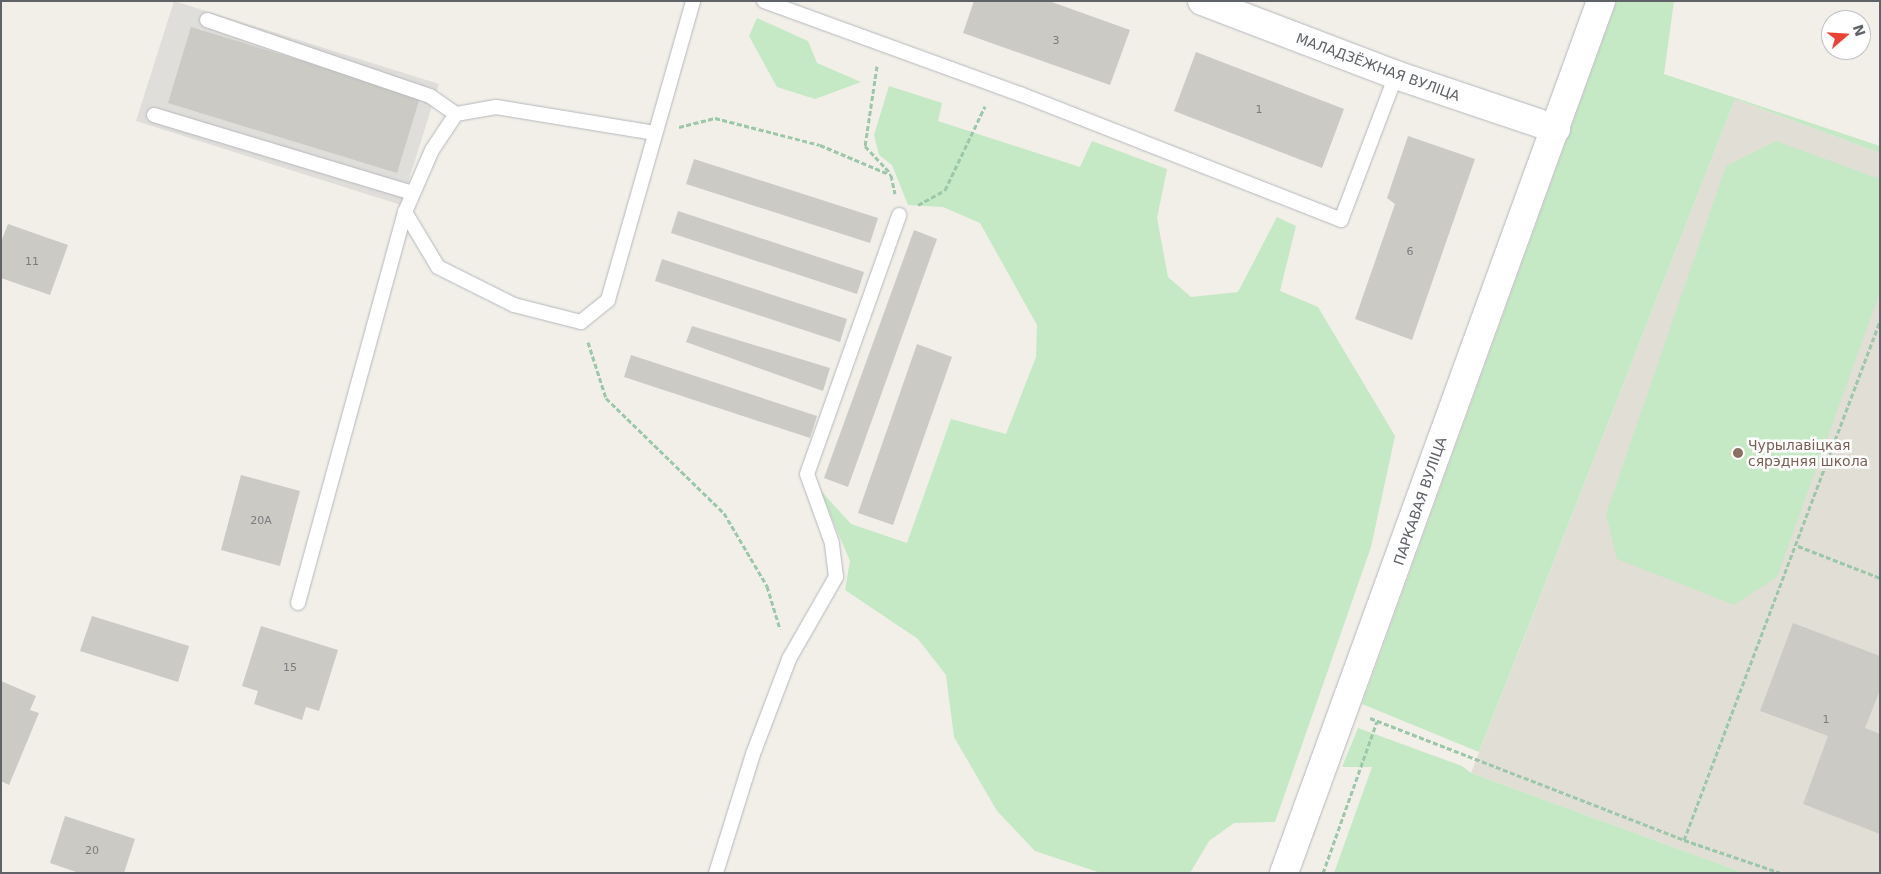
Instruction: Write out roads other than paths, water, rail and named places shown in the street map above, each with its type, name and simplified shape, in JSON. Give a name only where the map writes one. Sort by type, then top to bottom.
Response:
[{"type":"street","name":"МАЛАДЗЁЖНАЯ ВУЛІЦА","points":[[1202,1],[1396,74],[1556,129]]},
{"type":"street","name":"ПАРКАВАЯ ВУЛІЦА","points":[[1284,873],[1346,710],[1601,1]]},
{"type":"lane","points":[[405,212],[438,266],[514,305],[582,322],[608,300],[693,1]]},
{"type":"lane","points":[[764,1],[995,85],[1341,220],[1396,74]]},
{"type":"lane","points":[[207,20],[430,96],[456,114],[496,107],[655,134]]},
{"type":"lane","points":[[298,603],[405,212],[432,150],[456,114]]},
{"type":"lane","points":[[154,115],[413,193]]},
{"type":"lane","points":[[716,873],[753,754],[789,659],[836,577],[832,543],[807,474],[899,215]]},
{"type":"place","name":"Чурылавіцкая сярэдняя школа","points":[[1738,453]]}]
